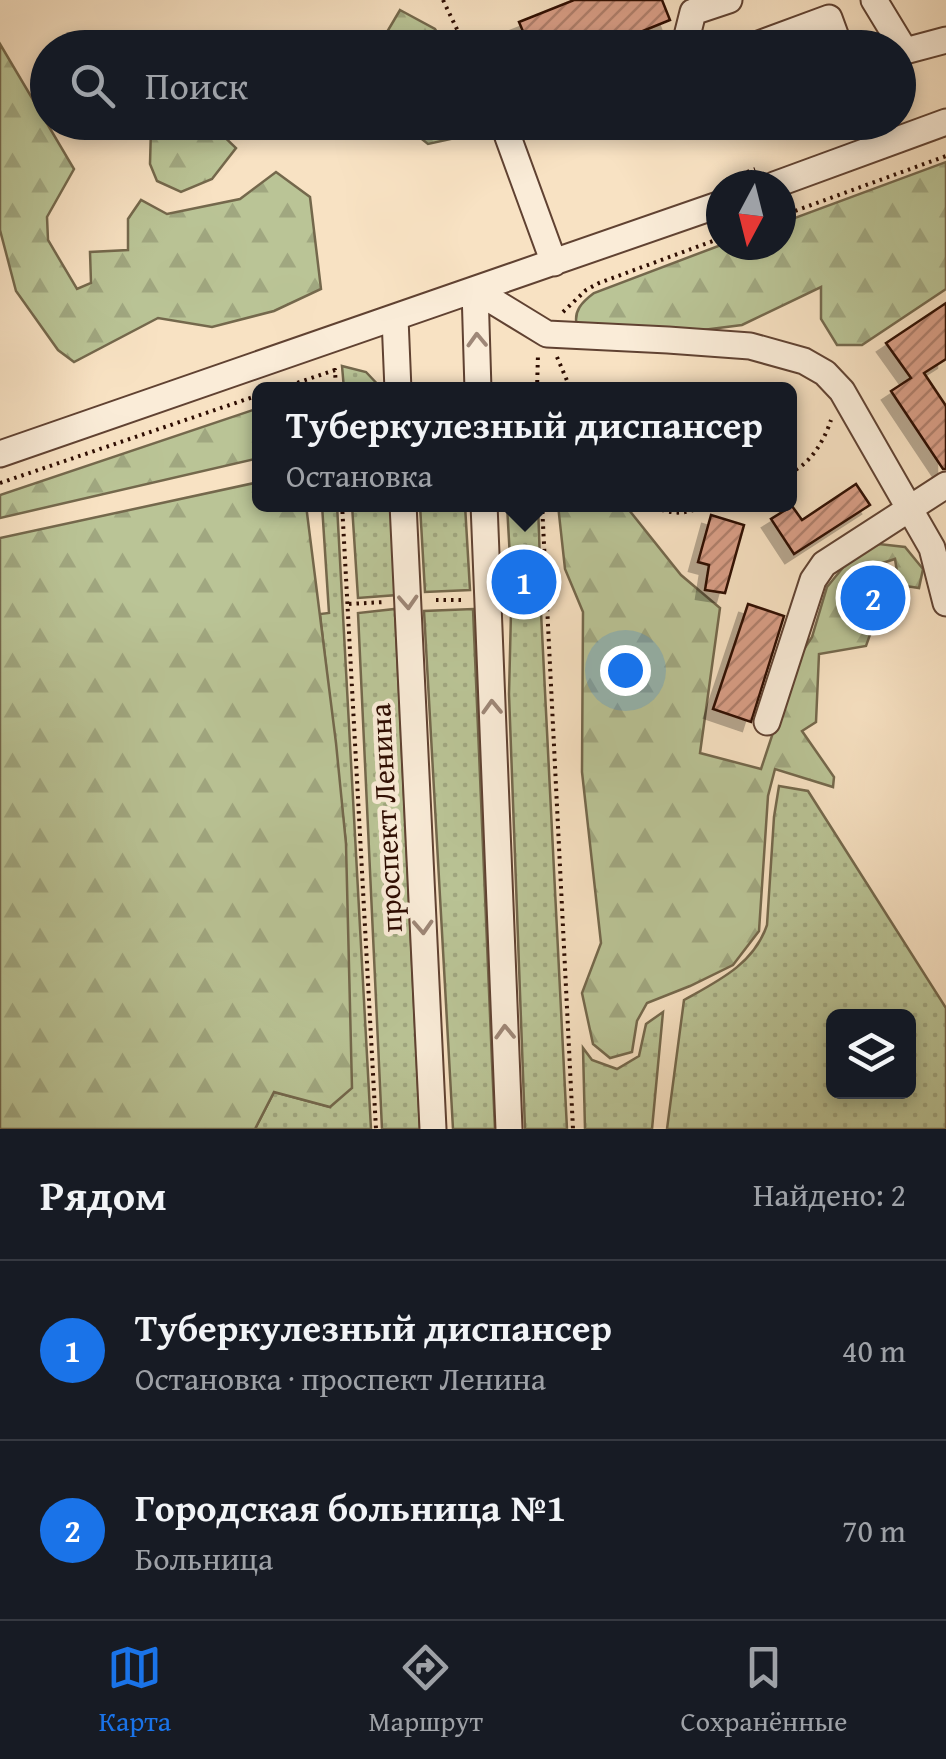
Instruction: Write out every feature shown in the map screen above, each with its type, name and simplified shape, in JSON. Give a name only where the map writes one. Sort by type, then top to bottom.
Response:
[{"type":"street","points":[[694,6],[729,0]]},
{"type":"street","points":[[874,0],[890,30]]},
{"type":"street","points":[[797,30],[829,18],[833,30]]},
{"type":"street","points":[[916,50],[946,40]]},
{"type":"street","points":[[916,133],[946,122]]},
{"type":"street","points":[[509,140],[554,263]]},
{"type":"street","points":[[874,140],[877,147]]},
{"type":"street","points":[[796,177],[896,140]]},
{"type":"street","points":[[0,454],[706,209]]},
{"type":"street","points":[[475,290],[547,334],[750,346],[804,360],[825,373],[842,391],[909,507],[939,545],[946,603]]},
{"type":"street","points":[[475,290],[478,382]]},
{"type":"street","points":[[395,318],[398,382]]},
{"type":"street","points":[[768,722],[813,580],[824,564],[946,485]]},
{"type":"street","name":"проспект Ленина","points":[[403,512],[433,1129]]},
{"type":"street","points":[[484,512],[509,1129]]},
{"type":"path","points":[[444,0],[458,30]]},
{"type":"path","points":[[796,211],[946,156]]},
{"type":"path","points":[[537,382],[539,351],[547,334],[586,290],[706,244]]},
{"type":"path","points":[[547,334],[568,382]]},
{"type":"path","points":[[300,382],[335,370],[336,382]]},
{"type":"path","points":[[797,470],[824,440],[842,391]]},
{"type":"path","points":[[0,483],[252,397]]},
{"type":"path","points":[[342,512],[376,1129]]},
{"type":"path","points":[[542,512],[573,1129]]},
{"type":"path","points":[[524,566],[520,598],[546,598]]},
{"type":"path","points":[[436,600],[467,600]]},
{"type":"path","points":[[348,604],[384,602]]},
{"type":"green space","points":[[400,10],[436,30],[388,30]]},
{"type":"green space","points":[[0,44],[30,95],[30,140],[57,140],[74,169],[47,217],[48,240],[77,289],[91,283],[90,252],[128,250],[128,219],[141,200],[167,214],[240,199],[276,172],[310,197],[321,289],[274,311],[212,327],[158,318],[74,362],[58,350],[16,291],[0,230]]},
{"type":"green space","points":[[151,140],[228,140],[236,148],[212,179],[181,192],[157,181],[150,164]]},
{"type":"green space","points":[[946,162],[946,289],[862,345],[837,345],[821,319],[821,287],[742,325],[687,332],[577,326],[580,307],[594,293],[706,251],[706,260],[796,260],[796,217]]},
{"type":"green space","points":[[342,366],[366,372],[375,382],[343,382]]},
{"type":"green space","points":[[252,410],[252,460],[0,518],[0,495]]},
{"type":"green space","points":[[252,484],[252,512],[307,512],[346,844],[352,1088],[330,1107],[274,1092],[255,1129],[0,1129],[0,538]]},
{"type":"green space","points":[[322,512],[337,512],[371,1129],[255,1129],[274,1092],[330,1107],[346,844],[320,614],[329,613]]},
{"type":"green space","points":[[352,512],[392,512],[397,595],[358,598]]},
{"type":"green space","points":[[420,512],[465,512],[470,590],[425,592]]},
{"type":"green space","points":[[507,512],[538,512],[541,590],[529,590],[527,558],[510,558]]},
{"type":"green space","points":[[559,512],[631,512],[681,575],[720,608],[700,753],[761,769],[797,660],[812,637],[827,587],[850,559],[879,544],[905,547],[923,569],[919,588],[899,585],[895,559],[873,566],[850,616],[872,629],[866,646],[819,654],[816,722],[802,731],[834,777],[833,787],[775,769],[768,796],[759,931],[733,965],[647,1003],[637,1021],[632,1052],[610,1058],[593,1044],[582,993],[601,943],[582,772],[583,612],[565,569]]},
{"type":"green space","points":[[395,609],[420,1129],[382,1129],[358,613]]},
{"type":"green space","points":[[473,609],[495,1129],[453,1129],[424,611]]},
{"type":"green space","points":[[511,612],[541,612],[567,1129],[525,1129],[509,694]]},
{"type":"green space","points":[[779,786],[808,791],[946,1008],[946,1129],[667,1129],[684,1000],[744,961],[767,925]]},
{"type":"green space","points":[[663,1012],[652,1129],[585,1129],[583,1048],[592,1060],[617,1069],[639,1056],[646,1024]]},
{"type":"building","points":[[574,0],[662,0],[670,20],[645,30],[522,30],[519,22]]},
{"type":"building","points":[[946,303],[946,359],[924,373],[946,406],[943,469],[891,391],[911,378],[886,343]]},
{"type":"building","points":[[856,484],[870,505],[794,554],[771,519],[782,512],[796,512],[802,520]]},
{"type":"building","points":[[711,515],[744,525],[725,593],[705,590],[709,565],[698,562]]},
{"type":"building","points":[[748,604],[784,616],[751,722],[713,709]]},
{"type":"place","name":"Туберкулезный диспансер","points":[[524,582]]},
{"type":"place","name":"Городская больница №1","points":[[873,598]]}]
